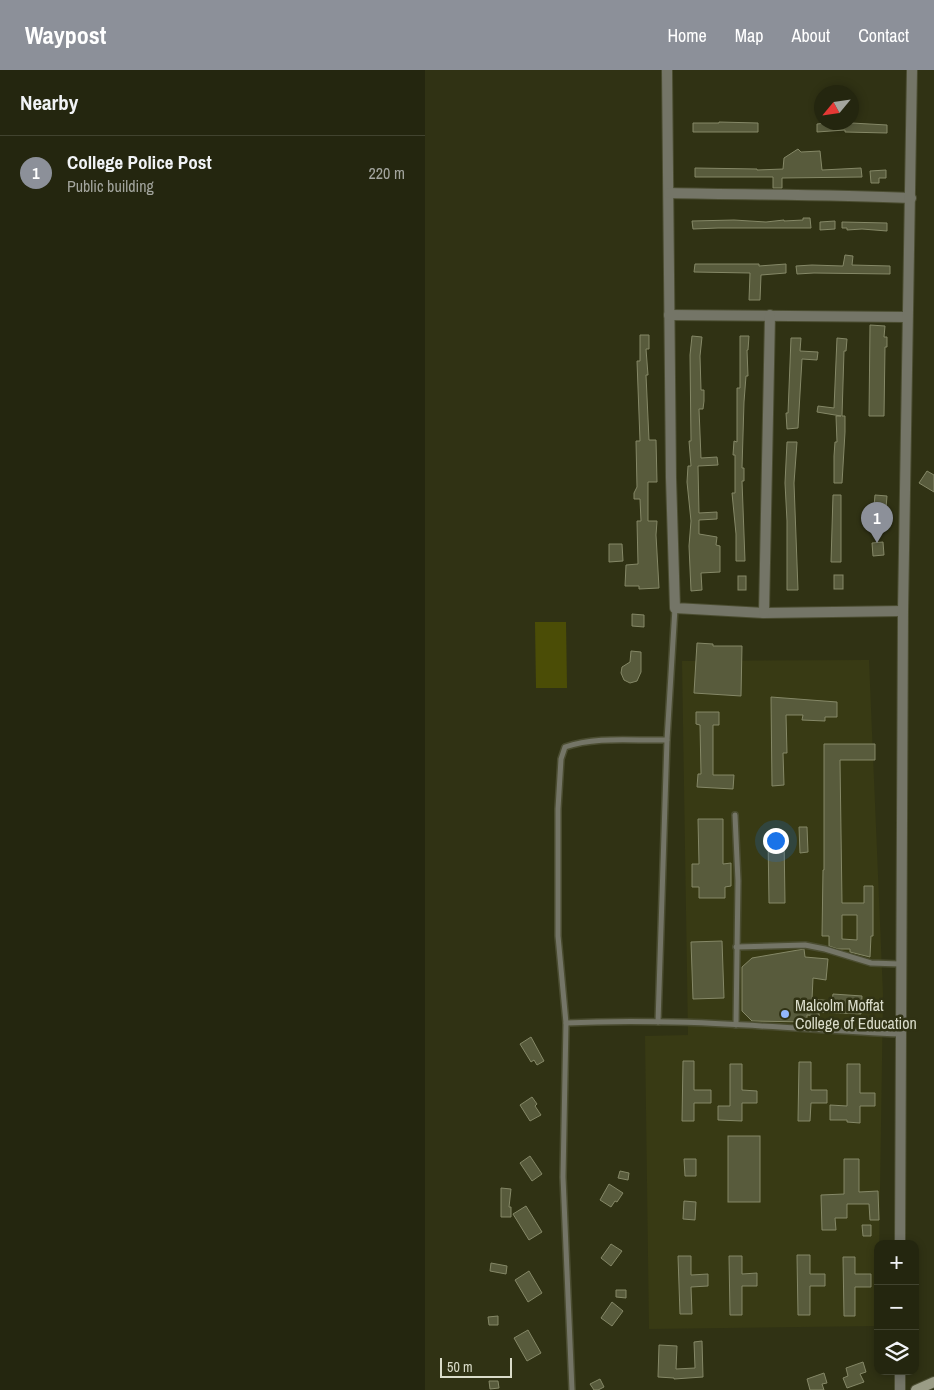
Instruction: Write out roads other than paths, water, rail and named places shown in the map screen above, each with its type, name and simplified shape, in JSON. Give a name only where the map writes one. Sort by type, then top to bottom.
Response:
[{"type":"street","points":[[667,70],[671,478],[675,608],[764,613],[903,611]]},
{"type":"street","points":[[900,1240],[900,964],[906,317],[911,198],[912,70]]},
{"type":"street","points":[[669,193],[777,196],[848,195],[911,198]]},
{"type":"street","points":[[669,315],[906,317]]},
{"type":"street","points":[[764,613],[770,315]]},
{"type":"street","points":[[900,1375],[900,1390]]},
{"type":"street","points":[[916,1390],[934,1382]]},
{"type":"lane","points":[[658,1022],[667,740],[675,608]]},
{"type":"lane","points":[[572,1390],[563,1177],[566,1023],[558,936],[558,810],[561,759],[565,747],[572,744],[602,740],[667,740]]},
{"type":"lane","points":[[735,815],[738,881],[736,1025]]},
{"type":"lane","points":[[736,947],[805,945],[871,963],[900,964]]},
{"type":"lane","points":[[566,1023],[611,1020],[900,1034]]},
{"type":"place","name":"College Police Post","points":[[877,543]]},
{"type":"place","name":"Malcolm Moffat College of Education","points":[[785,1014]]}]
